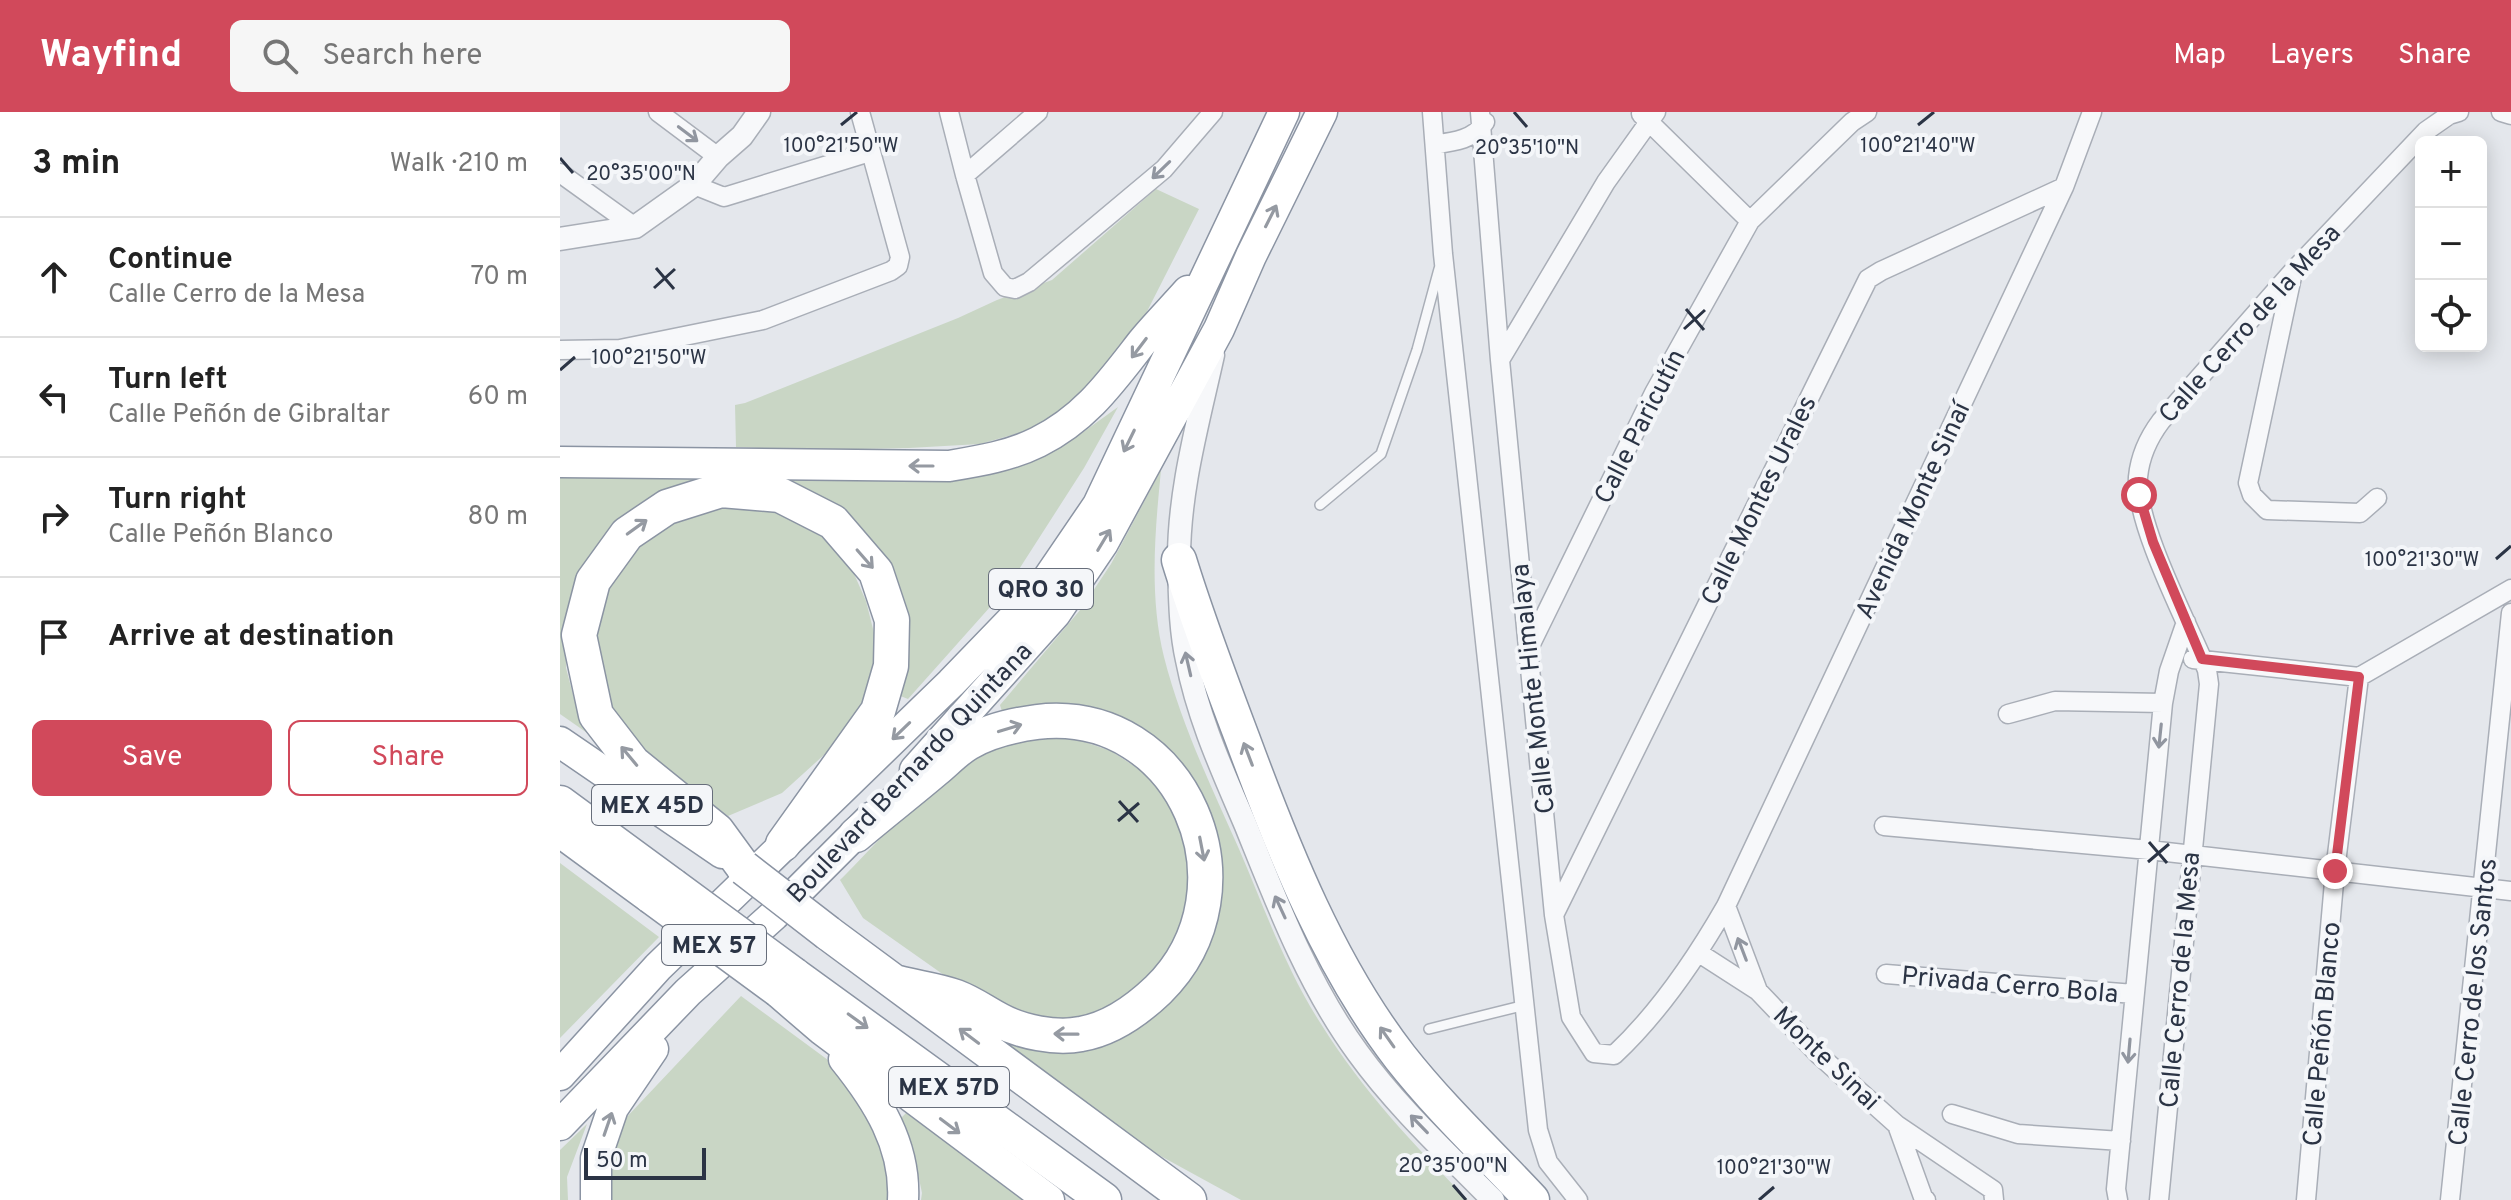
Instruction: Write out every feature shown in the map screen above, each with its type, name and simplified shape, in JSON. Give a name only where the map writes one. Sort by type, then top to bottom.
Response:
[{"type":"highway","points":[[1262,157],[1275,112]]},
{"type":"highway","name":"Boulevard Bernardo Quintana","points":[[560,1075],[658,967],[951,683],[1038,593],[1098,505],[1284,112]]},
{"type":"highway","name":"Boulevard Bernardo Quintana","points":[[560,1125],[688,992],[774,915],[856,835],[1055,614],[1103,543],[1219,329],[1322,112]]},
{"type":"highway","points":[[1292,175],[1340,112]]},
{"type":"highway","points":[[560,462],[949,466],[994,458],[1038,442],[1080,415],[1115,381],[1144,340],[1208,269]]},
{"type":"highway","points":[[744,868],[717,831],[633,763],[596,715],[579,635],[593,581],[627,534],[667,507],[721,490],[780,495],[833,522],[876,572],[892,620],[891,666],[878,711],[783,844]]},
{"type":"highway","points":[[1179,560],[1199,626],[1280,841],[1333,949],[1401,1058],[1532,1200]]},
{"type":"highway","points":[[856,835],[968,743],[1015,725],[1060,719],[1100,727],[1136,743],[1163,766],[1186,798],[1200,836],[1207,873],[1204,908],[1191,942],[1170,978],[1137,1011],[1081,1034],[1047,1034],[1012,1026],[952,995],[898,983]]},
{"type":"highway","name":"MEX 45D","points":[[560,742],[744,868]]},
{"type":"highway","name":"MEX 57D","points":[[560,803],[661,892],[786,984],[1027,1143],[1104,1200]]},
{"type":"highway","name":"MEX 57","points":[[560,832],[613,870],[661,892]]},
{"type":"highway","points":[[560,846],[613,870]]},
{"type":"highway","name":"MEX 57D","points":[[744,868],[1189,1200]]},
{"type":"highway","points":[[560,1051],[658,967]]},
{"type":"highway","name":"MEX 57","points":[[786,984],[821,1029],[1049,1200]]},
{"type":"highway","points":[[596,1200],[596,1158],[613,1108],[688,992]]},
{"type":"highway","points":[[821,1029],[857,1075],[896,1141],[904,1179],[903,1200]]},
{"type":"highway","points":[[1042,1090],[1103,1125],[1144,1157],[1215,1200]]},
{"type":"highway","points":[[1027,1143],[1047,1171],[1082,1200]]},
{"type":"street","points":[[658,112],[718,157]]},
{"type":"street","points":[[560,239],[635,227],[694,185],[718,157],[742,136],[759,112]]},
{"type":"street","points":[[560,350],[620,349],[763,320],[898,266],[900,257],[860,112]]},
{"type":"street","points":[[949,112],[993,273],[1005,287],[1015,289],[1029,282],[1164,169],[1213,112]]},
{"type":"street","points":[[965,175],[1038,112]]},
{"type":"street","points":[[1432,112],[1443,254],[1538,1130],[1548,1162],[1578,1200]]},
{"type":"street","points":[[1436,144],[1454,142],[1490,112]]},
{"type":"street","name":"Avenida Monte Sinaí","points":[[1726,906],[2064,187],[2092,112]]},
{"type":"street","name":"Calle Cerro de la Mesa","points":[[2159,1200],[2190,855],[2209,684],[2202,659],[2153,542],[2139,495],[2138,477],[2146,447],[2161,421],[2294,270],[2426,131],[2459,112]]},
{"type":"street","points":[[2501,112],[2511,115]]},
{"type":"street","points":[[1500,360],[1648,115],[1750,221]]},
{"type":"street","name":"Calle Paricutín","points":[[1528,649],[1654,393],[1750,221],[1855,115]]},
{"type":"street","name":"Calle Monte Himalaya","points":[[1480,121],[1554,915],[1571,1017],[1594,1053],[1614,1055],[1634,1037],[1699,953],[1726,906]]},
{"type":"street","points":[[694,185],[724,197],[870,152]]},
{"type":"street","points":[[560,173],[635,227]]},
{"type":"street","name":"Calle Montes Urales","points":[[1554,915],[1868,279],[2064,187]]},
{"type":"street","points":[[2294,270],[2248,483],[2252,495],[2267,510],[2289,512],[2360,513],[2377,498]]},
{"type":"street","points":[[1219,329],[1187,471],[1179,560],[1187,660],[1206,729],[1275,898],[1325,1001],[1358,1053],[1408,1113],[1493,1200]]},
{"type":"street","points":[[2174,660],[2202,659],[2359,677],[2511,589]]},
{"type":"street","name":"Calle Cerro de los Santos","points":[[2450,1200],[2511,613]]},
{"type":"street","name":"Calle Cerro de la Mesa","points":[[2118,1200],[2134,994],[2163,703],[2169,671],[2186,622]]},
{"type":"street","name":"Calle Peñón Blanco","points":[[2306,1200],[2335,871],[2359,677]]},
{"type":"street","points":[[2008,714],[2055,701],[2163,703]]},
{"type":"street","points":[[1884,826],[2149,850],[2511,891]]},
{"type":"street","name":"Monte Sinai","points":[[1726,906],[1758,991]]},
{"type":"street","name":"Monte Sinai","points":[[1699,953],[1758,991],[1819,1055],[1897,1125],[1993,1195]]},
{"type":"street","name":"Privada Cerro Bola","points":[[1886,974],[2134,994]]},
{"type":"street","points":[[1952,1114],[2018,1134],[2121,1141]]},
{"type":"street","name":"Monte Sinai","points":[[1897,1125],[1926,1200]]},
{"type":"lane","points":[[1320,505],[1381,454],[1417,350],[1443,254]]},
{"type":"lane","points":[[1429,1029],[1525,1005]]},
{"type":"green space","points":[[1156,189],[1199,209],[1130,345],[1082,397],[1030,430],[980,444],[809,450],[736,447],[735,405],[1052,280]]},
{"type":"green space","points":[[1118,407],[1084,468],[1007,588],[908,699],[898,695],[897,599],[755,477],[1043,456]]},
{"type":"green space","points":[[1161,470],[1155,564],[1156,611],[1171,682],[1197,754],[1276,938],[1308,1003],[1371,1094],[1468,1200],[1241,1200],[1146,1148],[1008,1045],[1039,1049],[1159,1008],[1186,983],[1209,945],[1220,904],[1168,756],[1003,715],[1000,705],[1081,609],[1111,564]]},
{"type":"green space","points":[[560,472],[706,475],[669,489],[566,630],[566,668],[577,710],[593,737],[560,714]]},
{"type":"green space","points":[[724,502],[775,508],[817,529],[851,567],[866,601],[876,641],[873,679],[847,734],[782,793],[728,816],[664,773],[623,736],[600,692],[591,652],[598,608],[615,567],[650,534],[681,513]]},
{"type":"green space","points":[[1070,737],[1111,751],[1148,775],[1171,804],[1183,834],[1191,868],[1191,904],[1163,971],[1106,1012],[1071,1021],[995,1011],[863,918],[840,880],[933,787],[973,756],[1011,742]]},
{"type":"green space","points":[[560,863],[659,937],[560,1038]]},
{"type":"green space","points":[[741,996],[847,1074],[866,1095],[897,1200],[608,1200],[606,1178],[612,1148],[623,1121]]},
{"type":"green space","points":[[906,1113],[1025,1200],[921,1200],[912,1145],[900,1119]]},
{"type":"green space","points":[[587,1124],[567,1177],[568,1200],[560,1200],[560,1150]]},
{"type":"route","points":[[2139,495],[2153,542],[2202,659],[2359,677],[2335,871]]}]
